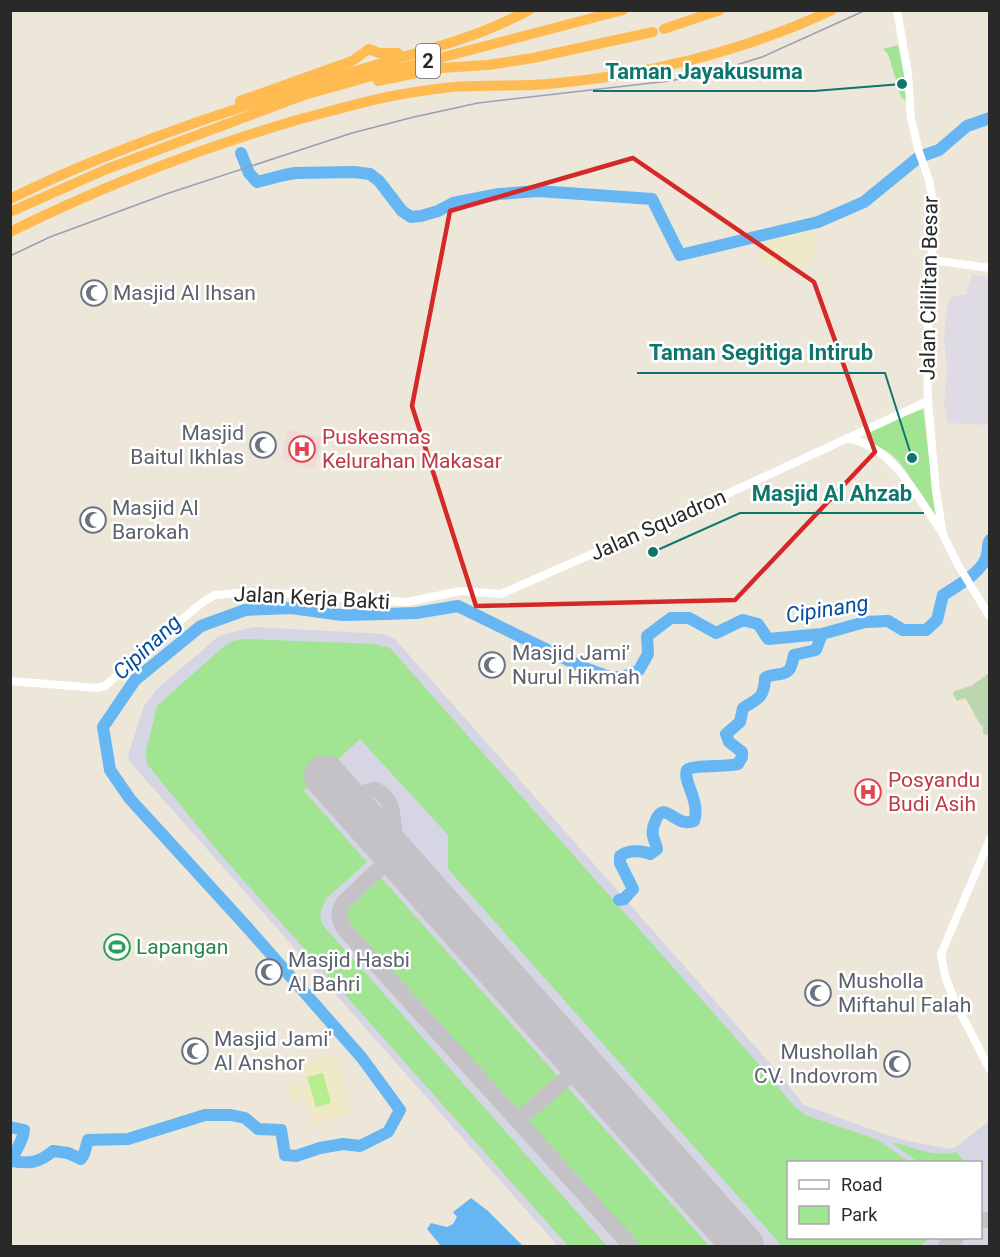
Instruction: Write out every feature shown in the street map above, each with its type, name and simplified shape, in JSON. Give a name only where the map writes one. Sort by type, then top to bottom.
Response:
[{"type":"highway","points":[[10,199],[59,175],[220,114],[414,52],[455,43],[489,30],[529,10]]},
{"type":"highway","name":"2","points":[[10,212],[107,169],[304,95],[623,10]]},
{"type":"highway","name":"2","points":[[236,120],[412,73],[533,58],[659,30],[720,10]]},
{"type":"highway","name":"2","points":[[10,232],[76,200],[221,143],[321,114],[419,91],[472,86],[547,84],[633,72],[742,45],[787,30],[832,10]]},
{"type":"highway","points":[[220,114],[230,105],[352,61],[369,49],[379,53],[414,52]]},
{"type":"street","name":"Jalan Cililitan Besar","points":[[897,10],[908,74],[911,118],[929,180],[934,208],[927,332],[928,401],[936,491],[943,535],[959,567],[990,617]]},
{"type":"street","points":[[932,260],[990,268]]},
{"type":"street","name":"Jalan Squadron","points":[[501,594],[701,506],[928,401]]},
{"type":"street","points":[[847,438],[860,440],[887,456],[943,535]]},
{"type":"street","name":"Jalan Kerja Bakti","points":[[10,681],[97,688],[105,686],[215,595],[304,594],[407,602],[460,591],[501,594]]},
{"type":"street","points":[[990,839],[941,954],[945,976],[955,1002],[990,1070]]},
{"type":"highlighted area","points":[[633,158],[814,282],[875,452],[735,600],[476,606],[412,406],[450,211]]},
{"type":"shaded area","points":[[812,228],[818,251],[809,253],[811,263],[777,273],[774,262],[763,265],[757,243]]},
{"type":"shaded area","points":[[972,274],[989,278],[989,425],[948,423],[944,403],[947,370],[944,336],[948,303],[950,297],[966,294]]},
{"type":"shaded area","name":"Puskesmas Kelurahan Makasar","points":[[288,430],[322,438],[315,469],[281,460]]},
{"type":"shaded area","points":[[253,627],[385,634],[395,639],[777,1071],[804,1105],[881,1133],[950,1149],[956,1147],[989,1121],[989,1246],[558,1246],[130,762],[128,755],[144,706],[157,689],[219,636]]},
{"type":"shaded area","points":[[335,1054],[351,1114],[312,1125],[305,1099],[291,1103],[289,1087],[307,1082],[302,1063]]},
{"type":"green space","points":[[898,45],[910,104],[901,97],[888,54],[883,49]]},
{"type":"green space","points":[[923,409],[936,514],[932,515],[898,461],[889,452],[871,442],[866,435],[868,430]]},
{"type":"green space","points":[[245,639],[374,644],[390,648],[793,1105],[805,1115],[876,1139],[909,1161],[787,1161],[787,1239],[929,1239],[920,1246],[782,1246],[448,869],[448,835],[360,739],[304,791],[367,862],[326,899],[320,914],[322,924],[607,1246],[568,1246],[221,855],[147,764],[146,752],[157,706],[223,647],[233,641]]},
{"type":"green space","points":[[989,673],[989,735],[983,734],[983,727],[965,698],[957,701],[953,694],[954,691],[971,686]]},
{"type":"green space","points":[[376,872],[709,1246],[631,1246],[345,930],[338,917],[340,907]]},
{"type":"green space","points":[[323,1073],[331,1103],[316,1107],[307,1077]]},
{"type":"green space","points":[[893,1144],[934,1153],[956,1152],[964,1160],[917,1161]]},
{"type":"water","points":[[471,1198],[488,1211],[523,1246],[441,1246],[427,1229],[431,1223],[447,1227],[453,1224],[457,1217],[453,1212]]},
{"type":"waterway","points":[[241,153],[249,173],[257,182],[295,173],[370,174],[379,181],[402,211],[411,217],[438,211],[453,203],[499,194],[538,191],[652,199],[680,255],[818,222],[864,202],[919,157],[939,150],[967,126],[990,118]]},
{"type":"waterway","name":"Cipinang","points":[[10,1127],[24,1130],[12,1161],[29,1162],[43,1158],[53,1151],[68,1153],[81,1159],[88,1140],[128,1139],[205,1115],[231,1115],[245,1118],[258,1129],[281,1130],[285,1155],[296,1156],[320,1148],[343,1144],[360,1146],[388,1132],[400,1110],[362,1058],[130,799],[110,770],[103,727],[135,680],[201,626],[245,610],[291,608],[342,615],[416,613],[458,606],[582,667],[609,677],[623,677],[639,670],[648,654],[647,636],[671,618],[689,618],[716,633],[743,620],[758,624],[768,639],[822,634],[865,622],[888,621],[903,630],[926,630],[937,620],[943,595],[969,578],[985,561],[990,540]]},
{"type":"waterway","points":[[619,900],[624,899],[633,889],[620,863],[620,856],[635,851],[650,854],[657,849],[653,829],[658,815],[662,812],[681,821],[694,821],[695,806],[687,780],[687,770],[695,767],[738,764],[742,752],[729,742],[726,734],[740,722],[743,708],[762,694],[765,678],[787,672],[794,655],[816,650],[822,634]]},
{"type":"taxiway","points":[[383,841],[360,829],[352,821],[350,814],[353,802],[369,791],[376,790],[387,800],[392,812],[396,840],[413,874]]},
{"type":"taxiway","points":[[395,854],[344,902],[339,913],[345,930],[631,1246]]},
{"type":"taxiway","points":[[518,1120],[582,1065]]},
{"type":"taxiway","points":[[982,1220],[990,1220]]},
{"type":"taxiway","points":[[946,1246],[955,1239]]},
{"type":"runway","points":[[325,776],[743,1246]]},
{"type":"tram line","points":[[10,256],[50,237],[166,194],[352,133],[478,103],[669,81],[707,74],[762,57],[866,10]]},
{"type":"place","name":"Taman Jayakusuma","points":[[902,84]]},
{"type":"place","name":"Masjid Al Ihsan","points":[[94,293]]},
{"type":"place","name":"Masjid Baitul Ikhlas","points":[[263,445]]},
{"type":"place","name":"Puskesmas Kelurahan Makasar","points":[[302,449]]},
{"type":"place","name":"Taman Segitiga Intirub","points":[[912,458]]},
{"type":"place","name":"Masjid Al Barokah","points":[[93,520]]},
{"type":"place","name":"Masjid Al Ahzab","points":[[653,552]]},
{"type":"place","name":"Masjid Jami' Nurul Hikmah","points":[[492,665]]},
{"type":"place","name":"Posyandu Budi Asih","points":[[868,792]]},
{"type":"place","name":"Lapangan","points":[[117,947]]},
{"type":"place","name":"Masjid Hasbi Al Bahri","points":[[269,972]]},
{"type":"place","name":"Musholla Miftahul Falah","points":[[818,993]]},
{"type":"place","name":"Masjid Jami' Al Anshor","points":[[195,1051]]},
{"type":"place","name":"Mushollah CV. Indovrom","points":[[897,1064]]}]
